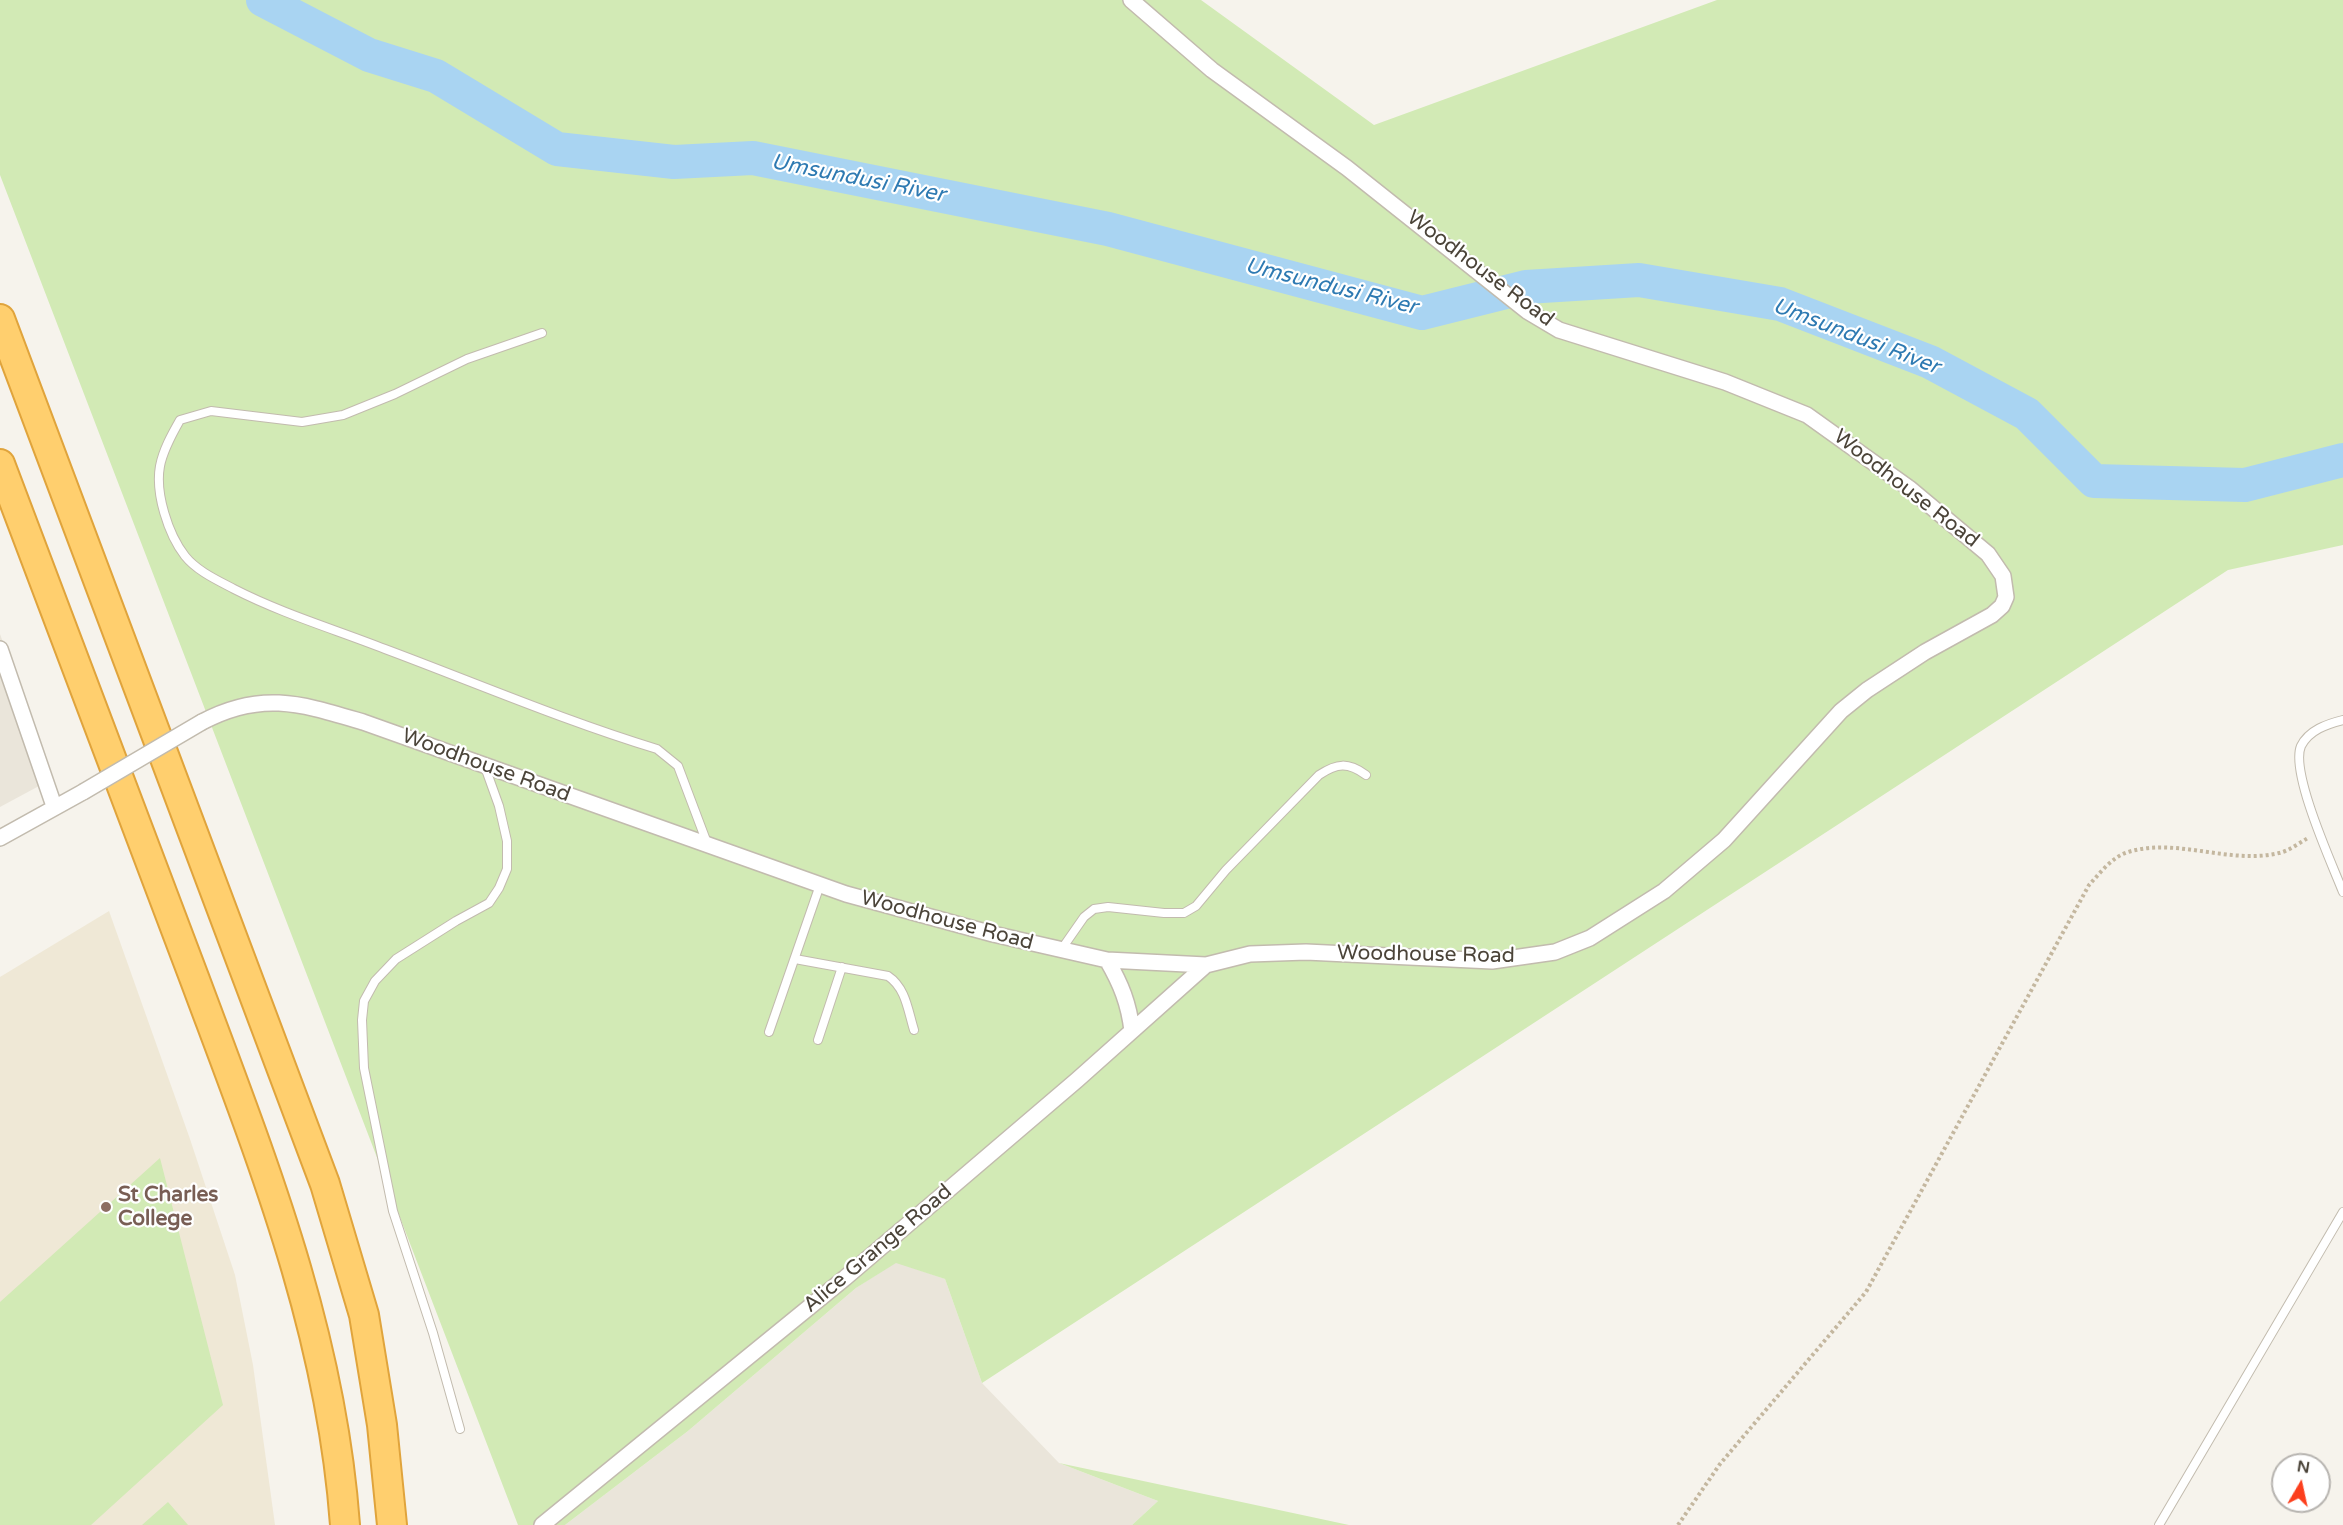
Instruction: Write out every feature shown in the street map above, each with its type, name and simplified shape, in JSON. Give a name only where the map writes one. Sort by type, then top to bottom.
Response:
[{"type":"highway","points":[[0,319],[325,1184],[364,1315],[382,1425],[392,1525]]},
{"type":"highway","points":[[0,464],[278,1203],[319,1347],[341,1461],[345,1525]]},
{"type":"street","name":"Woodhouse Road","points":[[0,838],[202,722],[243,704],[287,704],[321,709],[363,722],[820,885],[993,934],[1060,950],[1107,960],[1206,965],[1250,954],[1306,952],[1492,961],[1555,952],[1590,938],[1664,891],[1724,840],[1841,711],[1867,690],[1925,652],[1992,615],[2002,606],[2006,597],[2003,576],[1988,554],[1909,488],[1808,415],[1725,382],[1559,330],[1527,311],[1434,235],[1212,70],[1131,0]]},
{"type":"street","points":[[0,649],[54,806]]},
{"type":"street","points":[[1107,960],[1122,986],[1129,1008],[1132,1031]]},
{"type":"street","name":"Alice Grange Road","points":[[542,1525],[845,1278],[1206,965]]},
{"type":"lane","points":[[542,333],[467,359],[342,415],[302,422],[211,411],[180,420],[171,436],[160,466],[161,499],[171,531],[185,556],[209,576],[256,600],[313,625],[376,645],[657,749],[678,766],[707,844]]},
{"type":"lane","points":[[2343,720],[2330,723],[2309,734],[2301,747],[2298,764],[2319,832],[2343,892]]},
{"type":"lane","points":[[1060,950],[1084,917],[1094,909],[1108,907],[1164,914],[1184,913],[1196,906],[1226,870],[1319,775],[1333,765],[1345,764],[1366,775]]},
{"type":"lane","points":[[460,1429],[433,1333],[393,1211],[364,1068],[362,1020],[364,1001],[375,981],[396,959],[489,903],[499,888],[507,869],[507,841],[499,806],[485,765]]},
{"type":"lane","points":[[769,1032],[820,885]]},
{"type":"lane","points":[[795,959],[888,976],[897,982],[903,992],[914,1030]]},
{"type":"lane","points":[[819,1040],[842,968]]},
{"type":"lane","points":[[2159,1525],[2343,1212]]},
{"type":"path","points":[[1678,1525],[1720,1464],[1866,1292],[2090,885],[2113,861],[2127,852],[2155,848],[2260,856],[2281,853],[2319,832]]},
{"type":"shaded area","points":[[0,634],[52,779],[0,807]]},
{"type":"shaded area","name":"St Charles College","points":[[109,911],[190,1139],[235,1275],[253,1365],[275,1525],[0,1525],[0,977]]},
{"type":"shaded area","points":[[896,1262],[945,1279],[982,1383],[1059,1463],[1158,1501],[1132,1525],[565,1525],[688,1431],[856,1288]]},
{"type":"green space","points":[[0,0],[1201,0],[1374,125],[1717,0],[2343,0],[2343,545],[2228,570],[982,1383],[945,1279],[896,1263],[856,1288],[688,1431],[565,1525],[518,1525],[0,175]]},
{"type":"green space","points":[[160,1158],[223,1405],[91,1525],[0,1525],[0,1302]]},
{"type":"green space","points":[[1059,1463],[1349,1525],[1132,1525],[1158,1501]]},
{"type":"green space","points":[[168,1502],[188,1525],[142,1525]]},
{"type":"waterway","name":"Umsundusi River","points":[[263,0],[369,55],[436,76],[557,149],[674,162],[753,158],[1108,229],[1422,313],[1526,287],[1639,280],[1780,304],[1930,362],[2027,414],[2094,481],[2245,485],[2343,460]]},
{"type":"place","name":"St Charles College","points":[[106,1207]]}]
